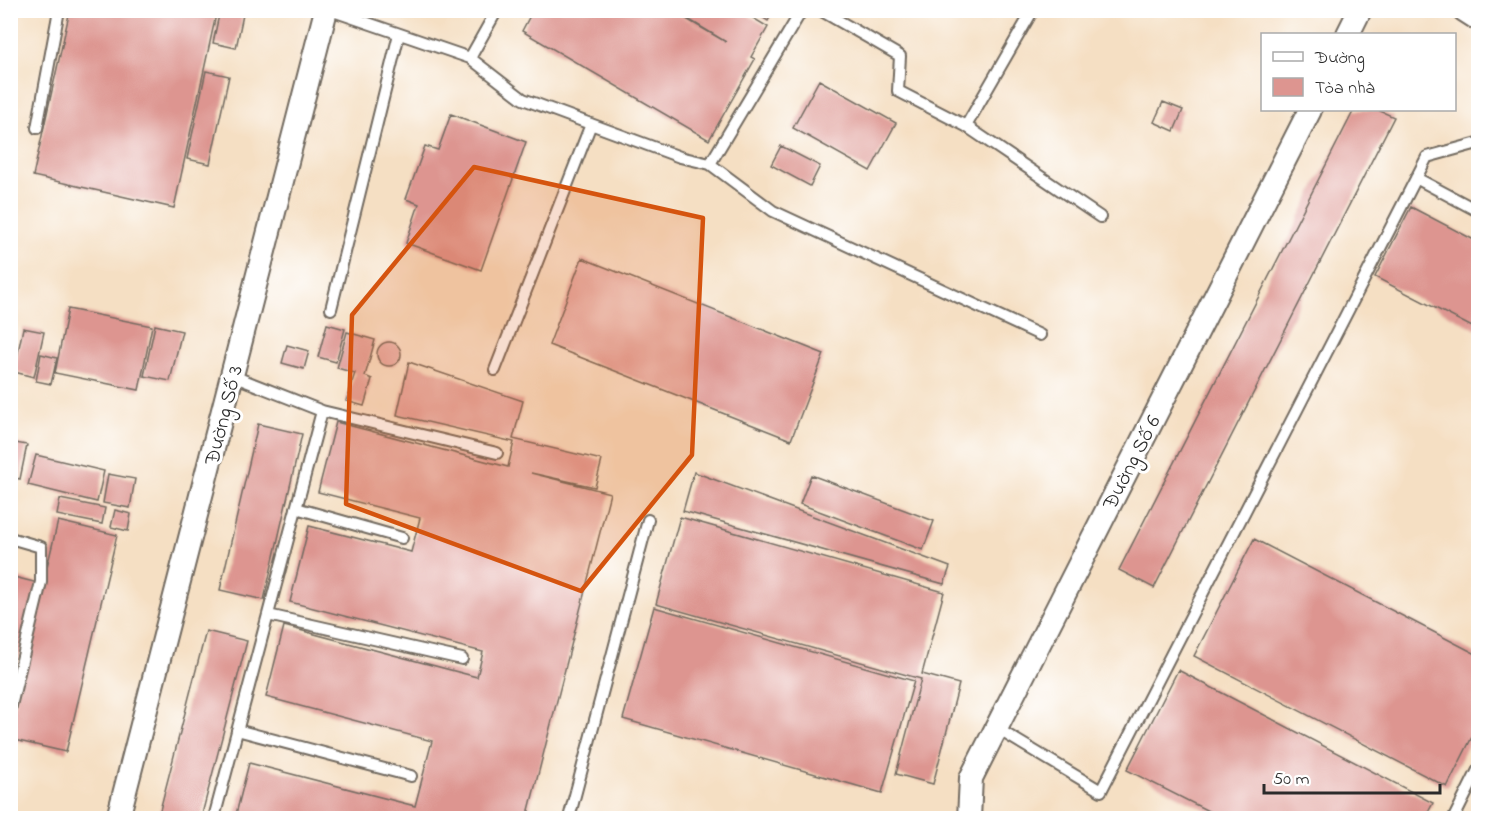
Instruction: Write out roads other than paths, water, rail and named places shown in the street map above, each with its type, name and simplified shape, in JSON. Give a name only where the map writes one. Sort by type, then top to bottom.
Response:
[{"type":"street","name":"Đường Số 3","points":[[118,819],[328,10]]},
{"type":"street","points":[[1348,33],[1360,10]]},
{"type":"street","points":[[1464,10],[1479,19]]},
{"type":"street","name":"Đường Số 6","points":[[969,819],[971,778],[1309,111]]},
{"type":"lane","points":[[37,128],[59,10]]},
{"type":"lane","points":[[328,10],[470,57],[523,99],[680,157],[710,164],[773,211],[1040,335]]},
{"type":"lane","points":[[470,57],[497,10]]},
{"type":"lane","points":[[710,164],[802,10]]},
{"type":"lane","points":[[820,10],[900,56],[898,91],[966,126],[1100,218]]},
{"type":"lane","points":[[966,126],[1034,10]]},
{"type":"lane","points":[[331,309],[399,34]]},
{"type":"lane","points":[[495,370],[591,124]]},
{"type":"lane","points":[[996,728],[1101,791],[1427,157],[1479,143]]},
{"type":"lane","points":[[1416,178],[1479,211]]},
{"type":"lane","points":[[233,376],[322,411],[497,453]]},
{"type":"lane","points":[[214,819],[322,411]]},
{"type":"lane","points":[[296,508],[402,538]]},
{"type":"lane","points":[[569,819],[648,520]]},
{"type":"lane","points":[[10,538],[41,547],[41,582],[10,710]]},
{"type":"lane","points":[[268,615],[462,659]]},
{"type":"lane","points":[[237,730],[411,776]]},
{"type":"lane","points":[[1454,819],[1479,770]]}]
